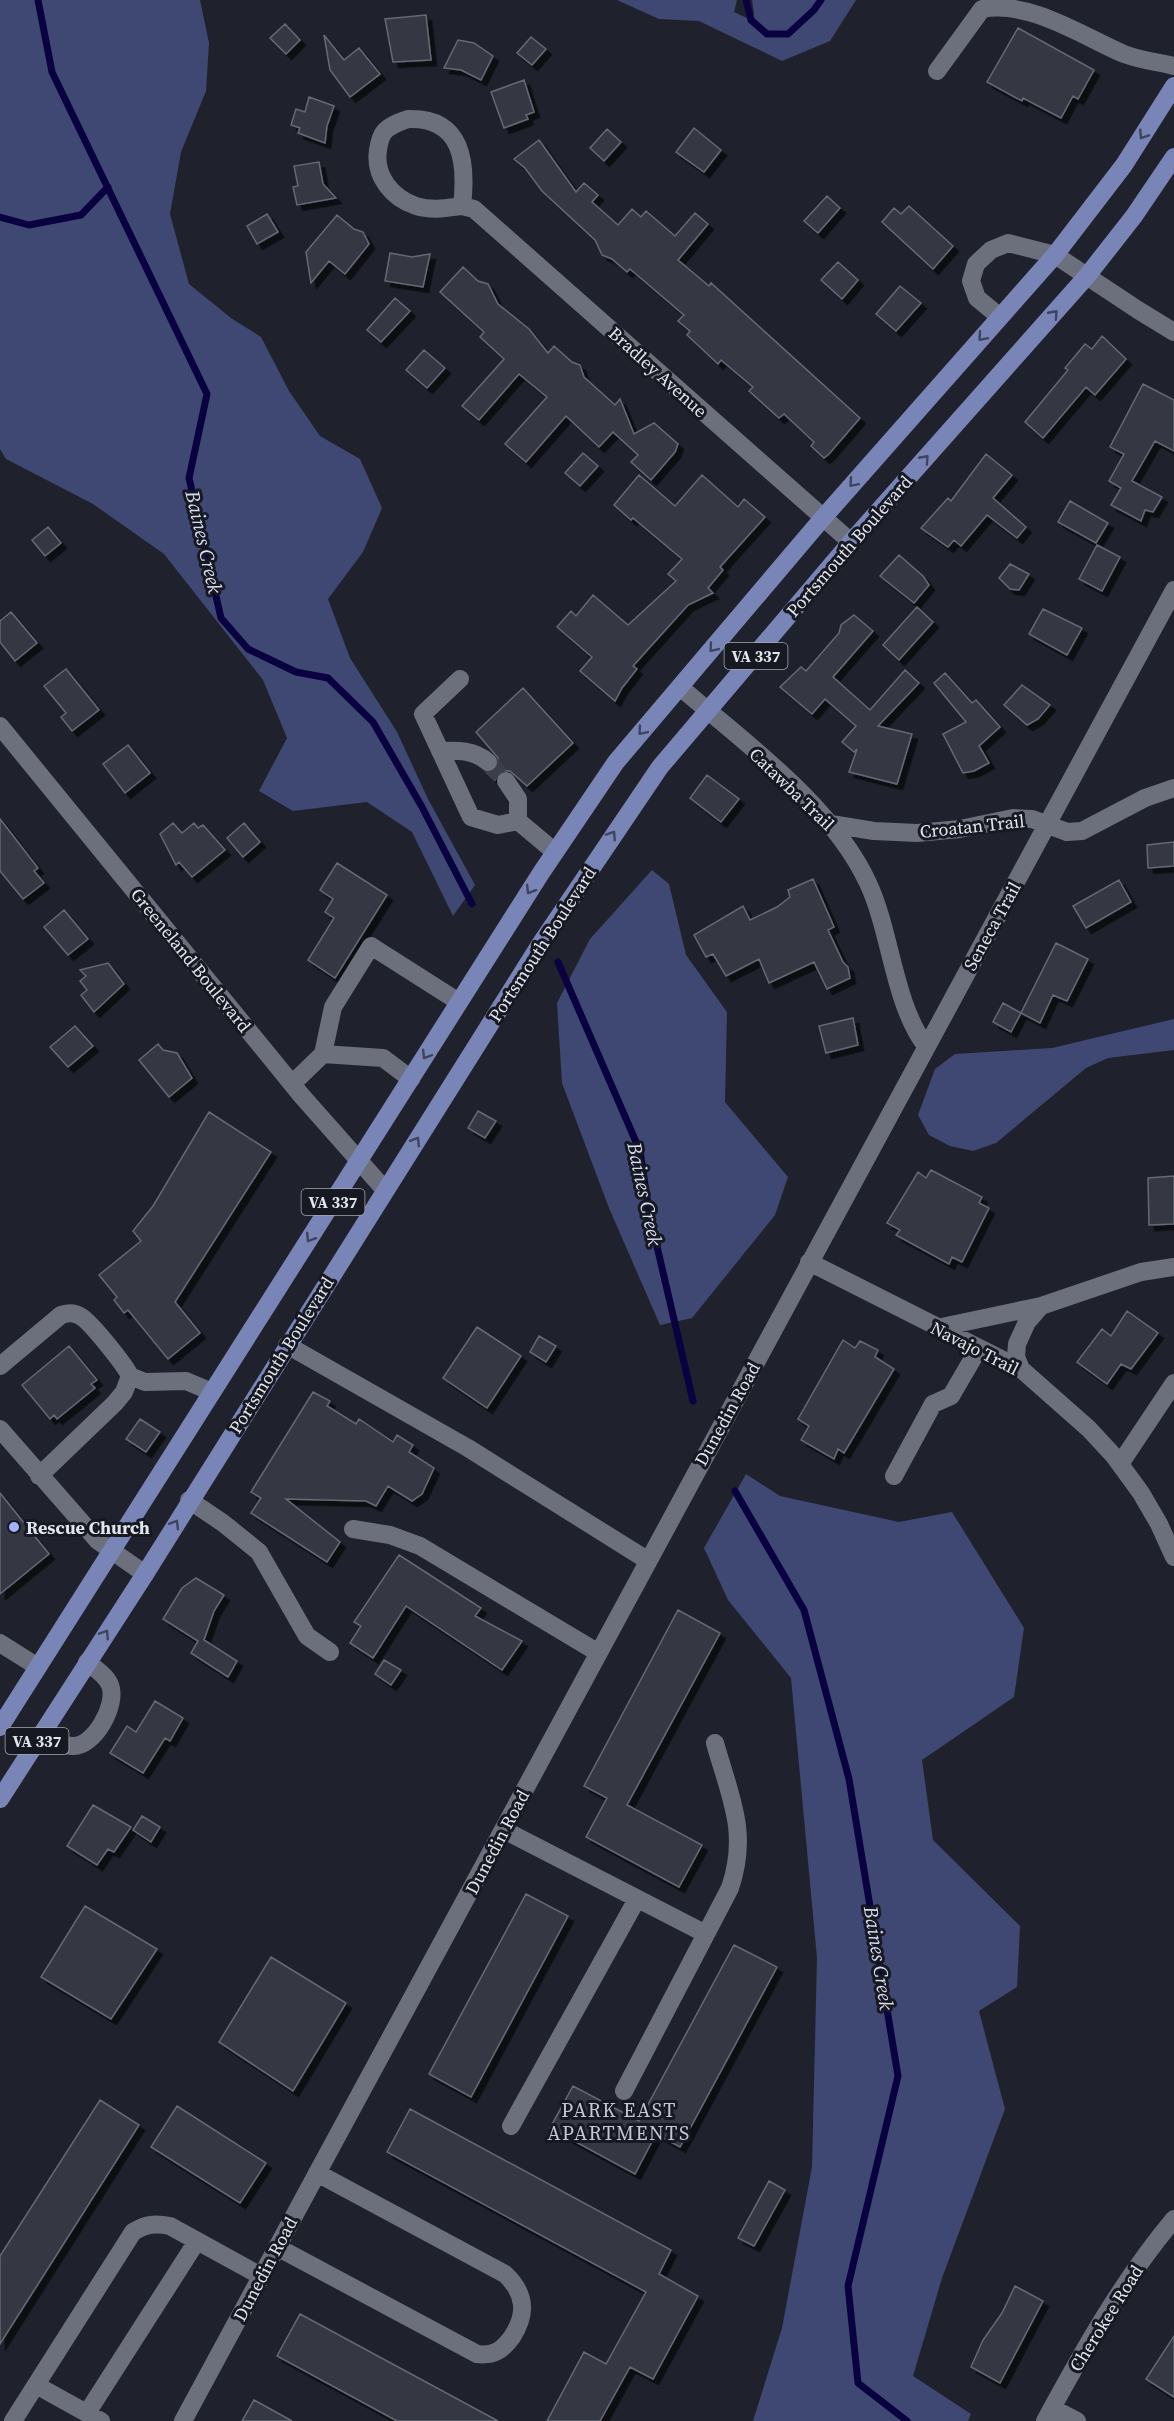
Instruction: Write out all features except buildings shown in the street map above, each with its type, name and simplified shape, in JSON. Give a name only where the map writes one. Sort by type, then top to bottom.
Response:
[{"type":"main road","name":"Portsmouth Boulevard","points":[[0,1727],[459,1002],[616,762],[822,519],[1055,255],[1124,165],[1174,86]]},
{"type":"main road","name":"Portsmouth Boulevard","points":[[0,1799],[145,1574],[189,1500],[541,943],[660,767],[851,543],[1087,276],[1134,216],[1174,157]]},
{"type":"street","points":[[937,71],[982,9],[991,4],[1015,0],[1053,13],[1125,54],[1174,66]]},
{"type":"street","points":[[424,118],[448,130],[454,137],[462,160],[465,184],[462,206],[436,209],[416,206],[399,198],[387,186],[379,172],[377,157],[384,132],[408,119],[424,118]]},
{"type":"street","name":"Bradley Avenue","points":[[462,206],[474,209],[851,543]]},
{"type":"street","points":[[1000,317],[977,298],[971,281],[976,264],[992,250],[1008,243],[1055,255],[1174,332]]},
{"type":"street","name":"Seneca Trail","points":[[809,1262],[1171,602]]},
{"type":"street","points":[[460,679],[423,714],[471,817],[498,825],[518,821]]},
{"type":"street","name":"Catawba Trail","points":[[680,687],[773,767],[831,824],[855,859],[869,884],[889,942],[907,1015],[917,1035],[926,1046]]},
{"type":"street","name":"Greeneland Boulevard","points":[[0,726],[292,1084],[385,1190]]},
{"type":"street","points":[[440,751],[464,750],[481,756],[488,762]]},
{"type":"street","points":[[506,781],[518,800],[518,821]]},
{"type":"street","name":"Croatan Trail","points":[[831,824],[874,831],[917,833],[960,829],[1013,818],[1032,819],[1067,832],[1082,831],[1145,798],[1174,788]]},
{"type":"street","points":[[518,821],[555,852]]},
{"type":"street","points":[[292,1084],[323,1054],[333,1007],[370,946],[459,1002]]},
{"type":"street","points":[[323,1054],[383,1058],[411,1078]]},
{"type":"street","name":"Navajo Trail","points":[[809,1262],[1021,1370],[1089,1429],[1120,1464],[1145,1501],[1174,1557]]},
{"type":"street","name":"Dunedin Road","points":[[183,2421],[809,1262]]},
{"type":"street","points":[[937,1328],[1041,1306],[1141,1272],[1174,1267]]},
{"type":"street","points":[[1021,1370],[1016,1357],[1017,1344],[1027,1322],[1041,1306]]},
{"type":"street","points":[[0,1366],[61,1315],[69,1313],[88,1321],[130,1376],[145,1382],[186,1381],[212,1392]]},
{"type":"street","points":[[287,1345],[468,1448],[647,1560]]},
{"type":"street","points":[[894,1476],[933,1404],[951,1396],[979,1348]]},
{"type":"street","points":[[39,1476],[115,1403],[124,1392],[130,1376]]},
{"type":"street","points":[[1120,1464],[1174,1383]]},
{"type":"street","points":[[0,1429],[98,1541],[145,1574]]},
{"type":"street","points":[[189,1500],[223,1523],[259,1552],[307,1636],[330,1652]]},
{"type":"street","points":[[353,1528],[390,1535],[420,1546],[597,1652]]},
{"type":"street","points":[[0,1643],[38,1667]]},
{"type":"street","points":[[41,1734],[73,1747],[95,1733],[102,1723],[112,1699],[111,1686],[106,1678],[87,1662]]},
{"type":"street","points":[[624,2091],[730,1888],[736,1870],[740,1846],[739,1827],[715,1743]]},
{"type":"street","points":[[504,1830],[706,1934]]},
{"type":"street","points":[[511,2126],[638,1899]]},
{"type":"street","points":[[277,2247],[477,2354],[488,2355],[499,2352],[506,2346],[519,2325],[523,2311],[520,2296],[514,2283],[505,2274],[317,2173]]},
{"type":"street","name":"Cherokee Road","points":[[1049,2414],[1083,2350],[1140,2263],[1174,2219]]},
{"type":"street","points":[[13,2421],[133,2232],[143,2226],[156,2223],[170,2226],[261,2276]]},
{"type":"street","points":[[36,2385],[94,2417],[197,2241]]},
{"type":"street","points":[[1049,2414],[1077,2421]]},
{"type":"shaded area","points":[[0,0],[200,0],[209,43],[206,91],[181,152],[170,214],[189,284],[231,318],[261,337],[289,391],[320,436],[360,459],[382,508],[363,552],[328,599],[350,658],[397,732],[428,799],[475,885],[453,916],[412,832],[367,802],[293,811],[259,791],[287,738],[263,680],[164,554],[93,504],[6,459],[0,449]]},
{"type":"shaded area","points":[[617,0],[737,0],[734,12],[751,20],[754,14],[752,0],[856,0],[830,41],[782,61],[699,21],[659,19]]},
{"type":"shaded area","points":[[652,870],[669,884],[686,955],[727,1012],[725,1102],[788,1177],[775,1215],[692,1318],[660,1325],[609,1208],[562,1083],[557,1003],[590,939]]},
{"type":"shaded area","points":[[1174,1019],[1174,1050],[1108,1058],[1086,1068],[996,1143],[973,1151],[950,1146],[929,1135],[918,1115],[935,1069],[955,1054],[1052,1048]]},
{"type":"shaded area","points":[[746,1474],[780,1496],[899,1522],[952,1512],[1024,1628],[1014,1697],[922,1760],[933,1840],[1020,1926],[1017,1987],[979,2011],[1005,2109],[942,2278],[913,2376],[971,2414],[968,2421],[753,2421],[782,2328],[812,2167],[817,1958],[791,1678],[728,1600],[704,1548]]},
{"type":"waterway","name":"Baines Creek","points":[[38,0],[52,72],[207,394],[189,478],[221,618],[248,649],[296,672],[328,678],[373,722],[422,807],[472,904]]},
{"type":"waterway","points":[[746,0],[751,20],[767,34],[788,34],[814,10],[821,0]]},
{"type":"waterway","points":[[0,217],[29,225],[81,215],[108,187]]},
{"type":"waterway","name":"Baines Creek","points":[[558,962],[640,1151],[649,1212],[693,1401]]},
{"type":"waterway","name":"Baines Creek","points":[[735,1491],[804,1610],[849,1779],[898,2076],[848,2286],[858,2383],[907,2421]]},
{"type":"tunnel","points":[[488,762],[506,781]]},
{"type":"place","name":"Rescue Church","points":[[14,1527]]},
{"type":"district","name":"PARK EAST APARTMENTS","points":[[619,2122]]}]
